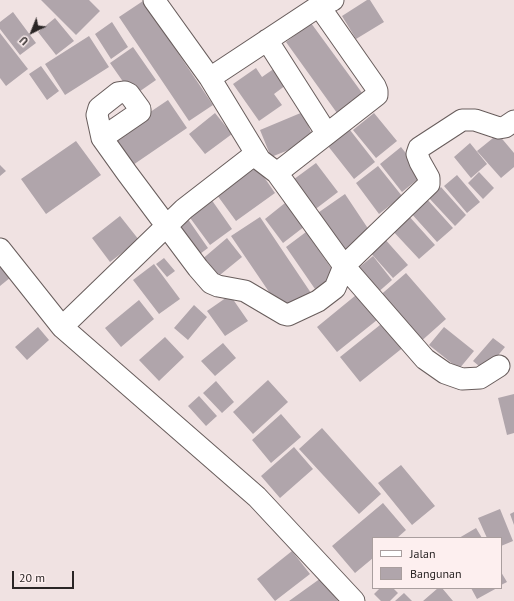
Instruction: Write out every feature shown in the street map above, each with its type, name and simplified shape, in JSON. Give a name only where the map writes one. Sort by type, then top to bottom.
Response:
[{"type":"street","points":[[154,0],[210,78],[255,154],[260,160],[277,173],[344,266],[425,358],[445,372],[462,379],[480,378],[499,366]]},
{"type":"street","points":[[210,78],[326,3],[377,91],[377,95],[374,99],[277,173]]},
{"type":"street","points":[[267,40],[327,134]]},
{"type":"street","points":[[102,138],[198,268],[211,283],[218,286],[245,291],[288,315],[318,301],[335,288],[344,266],[428,184],[429,178],[417,154],[419,148],[462,120],[474,120],[499,128],[505,127],[514,121]]},
{"type":"street","points":[[62,327],[184,209],[255,154]]},
{"type":"street","points":[[0,249],[62,327],[257,497],[354,601]]},
{"type":"building","points":[[41,0],[89,0],[100,11],[76,35]]},
{"type":"building","points":[[367,0],[370,0],[384,22],[356,39],[342,16]]},
{"type":"building","points":[[143,1],[213,105],[189,121],[119,17]]},
{"type":"building","points":[[13,12],[36,43],[20,55],[0,29],[0,22]]},
{"type":"building","points":[[55,18],[74,41],[56,55],[38,32]]},
{"type":"building","points":[[112,22],[128,47],[111,59],[95,34]]},
{"type":"building","points":[[311,23],[368,101],[342,120],[286,42]]},
{"type":"building","points":[[0,33],[28,69],[6,86],[0,78]]},
{"type":"building","points":[[89,36],[109,67],[65,95],[45,64]]},
{"type":"building","points":[[133,47],[156,80],[133,96],[110,63]]},
{"type":"building","points":[[41,66],[59,91],[47,100],[29,74]]},
{"type":"building","points":[[256,68],[262,77],[275,68],[286,85],[274,94],[282,105],[259,121],[233,84]]},
{"type":"building","points":[[168,100],[187,128],[130,167],[110,139]]},
{"type":"building","points":[[303,112],[314,140],[271,157],[260,130]]},
{"type":"building","points":[[215,113],[232,134],[205,154],[189,134]]},
{"type":"building","points":[[374,113],[397,141],[376,158],[353,130]]},
{"type":"building","points":[[350,130],[375,162],[354,179],[328,146]]},
{"type":"building","points":[[498,134],[514,153],[514,167],[501,178],[477,151]]},
{"type":"building","points":[[76,141],[101,175],[46,214],[21,179]]},
{"type":"building","points":[[470,143],[487,164],[471,178],[454,157]]},
{"type":"building","points":[[401,147],[423,175],[402,192],[380,164]]},
{"type":"building","points":[[316,163],[338,192],[309,214],[286,185]]},
{"type":"building","points":[[0,165],[6,171],[0,176]]},
{"type":"building","points":[[378,166],[402,196],[379,214],[356,183]]},
{"type":"building","points":[[257,167],[275,193],[236,221],[217,195]]},
{"type":"building","points":[[479,172],[494,188],[483,199],[468,183]]},
{"type":"building","points":[[457,175],[480,202],[467,213],[444,186]]},
{"type":"building","points":[[441,187],[466,215],[455,226],[429,198]]},
{"type":"building","points":[[345,194],[371,233],[339,255],[312,217]]},
{"type":"building","points":[[426,198],[453,228],[437,242],[410,212]]},
{"type":"building","points":[[211,199],[232,229],[210,245],[188,215]]},
{"type":"building","points":[[290,199],[309,223],[283,243],[265,219]]},
{"type":"building","points":[[407,214],[435,245],[419,259],[391,229]]},
{"type":"building","points":[[185,215],[208,248],[193,259],[170,226]]},
{"type":"building","points":[[120,216],[139,240],[110,262],[92,238]]},
{"type":"building","points":[[260,217],[311,293],[282,311],[231,236]]},
{"type":"building","points":[[306,232],[336,275],[315,289],[286,247]]},
{"type":"building","points":[[383,237],[408,265],[393,278],[369,251]]},
{"type":"building","points":[[227,238],[242,257],[215,279],[200,261]]},
{"type":"building","points":[[0,255],[16,273],[0,286]]},
{"type":"building","points":[[373,256],[392,280],[376,294],[356,270]]},
{"type":"building","points":[[164,258],[175,271],[167,277],[156,264]]},
{"type":"building","points":[[154,264],[180,299],[159,314],[133,280]]},
{"type":"building","points":[[406,273],[446,319],[418,344],[377,298]]},
{"type":"building","points":[[361,291],[382,316],[337,352],[317,327]]},
{"type":"building","points":[[230,295],[248,321],[225,336],[207,311]]},
{"type":"building","points":[[139,300],[154,319],[121,347],[105,328]]},
{"type":"building","points":[[194,305],[207,317],[188,340],[174,328]]},
{"type":"building","points":[[385,321],[405,346],[360,382],[340,357]]},
{"type":"building","points":[[38,327],[49,340],[27,360],[15,347]]},
{"type":"building","points":[[444,327],[474,351],[459,369],[429,345]]},
{"type":"building","points":[[165,337],[184,357],[159,381],[139,360]]},
{"type":"building","points":[[493,338],[505,347],[485,371],[473,361]]},
{"type":"building","points":[[223,343],[236,358],[215,376],[201,361]]},
{"type":"building","points":[[268,380],[288,402],[253,434],[233,412]]},
{"type":"building","points":[[216,381],[234,402],[222,413],[203,393]]},
{"type":"building","points":[[514,394],[514,433],[507,435],[498,398]]},
{"type":"building","points":[[199,396],[217,416],[206,426],[188,406]]},
{"type":"building","points":[[281,414],[301,437],[271,463],[252,440]]},
{"type":"building","points":[[322,428],[381,494],[359,514],[299,449]]},
{"type":"building","points":[[294,447],[313,469],[280,498],[261,476]]},
{"type":"building","points":[[401,465],[435,506],[412,525],[378,483]]},
{"type":"building","points":[[383,503],[406,530],[398,537],[372,537],[372,559],[355,573],[332,546]]},
{"type":"building","points":[[500,509],[513,541],[502,546],[502,537],[487,537],[478,518]]},
{"type":"building","points":[[514,512],[514,525],[510,514]]},
{"type":"building","points":[[476,528],[481,537],[461,537]]},
{"type":"building","points":[[292,551],[310,574],[275,601],[257,579]]},
{"type":"building","points":[[502,574],[507,582],[502,584]]},
{"type":"building","points":[[321,578],[338,601],[289,601]]},
{"type":"building","points":[[379,589],[394,589],[398,593],[390,601],[381,601],[374,594]]},
{"type":"building","points":[[437,589],[443,589],[453,601],[423,601]]},
{"type":"building","points":[[472,589],[495,589],[477,599]]},
{"type":"building","points":[[404,593],[412,601],[395,601]]}]
